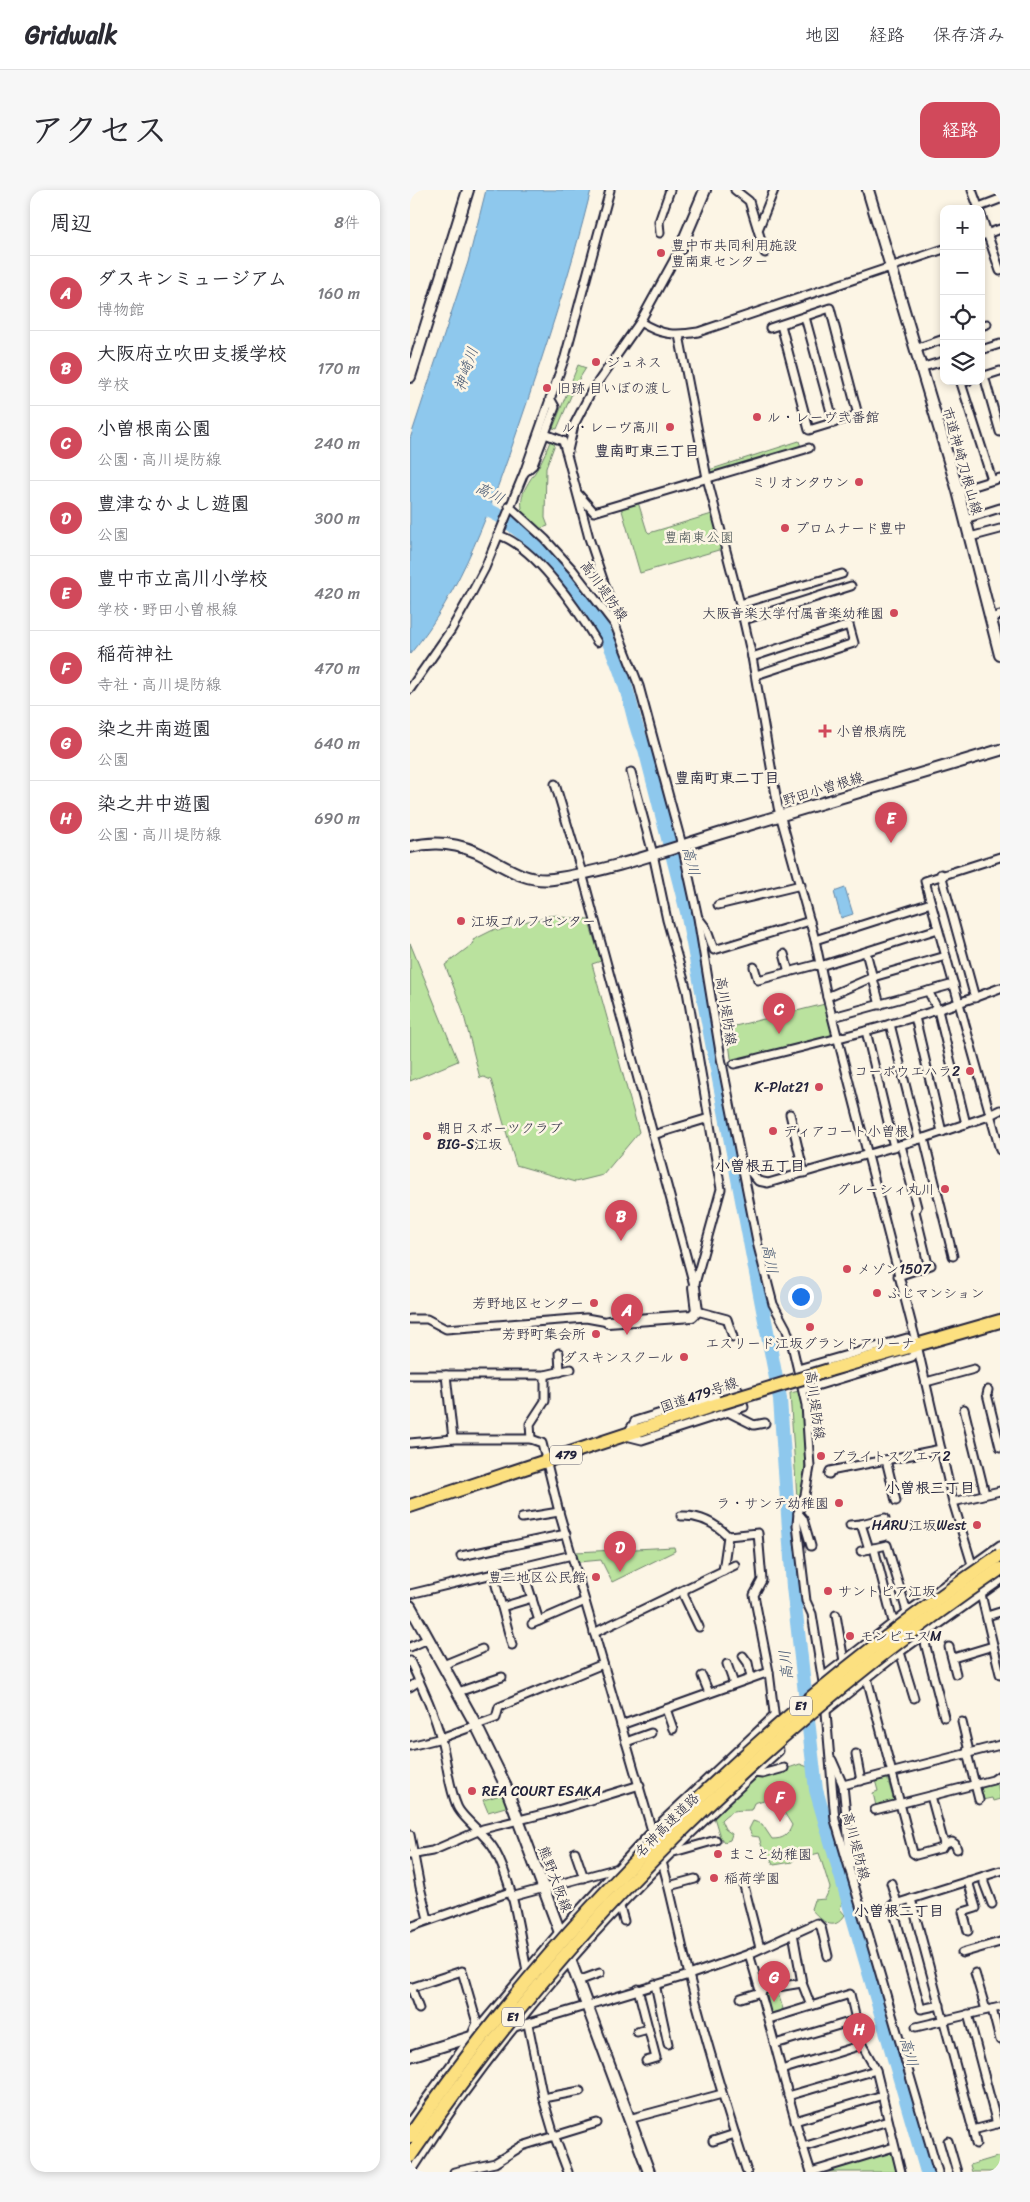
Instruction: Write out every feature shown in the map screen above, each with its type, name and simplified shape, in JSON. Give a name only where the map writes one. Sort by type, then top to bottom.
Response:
[{"type":"highway","name":"国道479号線","points":[[410,1506],[626,1436],[724,1408],[829,1370],[1000,1321]]},
{"type":"highway","name":"名神高速道路","points":[[410,2136],[453,2076],[532,1976],[619,1879],[663,1834],[716,1782],[812,1697],[910,1618],[1000,1555]]},
{"type":"highway","name":"名神高速道路","points":[[410,2156],[460,2085],[537,1987],[671,1842],[769,1748],[815,1709],[920,1625],[1000,1569]]},
{"type":"street","points":[[410,377],[468,190]]},
{"type":"street","points":[[410,689],[451,630],[485,568],[524,473],[565,357],[610,190]]},
{"type":"street","points":[[660,233],[659,222],[670,190]]},
{"type":"street","points":[[566,455],[574,425],[591,392],[640,322],[680,249],[705,190]]},
{"type":"street","points":[[736,190],[749,201],[766,253]]},
{"type":"street","points":[[758,230],[774,190]]},
{"type":"street","name":"市道神崎刀根山線","points":[[868,190],[995,617],[999,649]]},
{"type":"street","points":[[972,190],[978,205]]},
{"type":"street","points":[[985,205],[1000,199]]},
{"type":"street","points":[[985,235],[1000,228]]},
{"type":"street","points":[[985,237],[1000,271]]},
{"type":"street","points":[[640,322],[656,332],[679,335],[698,332],[941,250]]},
{"type":"street","points":[[770,328],[830,308],[858,415],[809,430],[781,325]]},
{"type":"street","points":[[805,316],[834,423]]},
{"type":"street","points":[[679,335],[707,478],[744,620],[756,675],[778,807],[782,815],[815,940],[838,1039],[917,1345],[953,1502],[981,1594],[1000,1674]]},
{"type":"street","points":[[915,349],[941,340]]},
{"type":"street","points":[[985,349],[1000,344]]},
{"type":"street","points":[[920,368],[940,362]]},
{"type":"street","points":[[985,376],[1000,371]]},
{"type":"street","points":[[962,385],[992,480]]},
{"type":"street","points":[[985,385],[1000,432]]},
{"type":"street","points":[[550,398],[554,407],[554,437],[566,455],[575,490],[614,612],[615,625]]},
{"type":"street","points":[[524,473],[533,465],[554,437],[574,425]]},
{"type":"street","points":[[575,490],[588,509],[594,512],[809,448]]},
{"type":"street","points":[[958,491],[1000,478]]},
{"type":"street","name":"高川堤防線","points":[[509,507],[545,539],[573,570],[615,625],[639,686],[682,845],[698,918],[721,1058],[758,1246],[773,1304],[786,1328],[803,1390],[810,1467],[805,1495],[798,1513],[798,1525],[806,1601],[812,1614],[822,1677],[835,1820],[938,2172]]},
{"type":"street","points":[[965,519],[1000,508]]},
{"type":"street","points":[[970,537],[1000,529]]},
{"type":"street","points":[[498,533],[531,556],[557,584],[597,642]]},
{"type":"street","points":[[740,604],[842,574]]},
{"type":"street","points":[[744,620],[851,586]]},
{"type":"street","points":[[752,656],[849,625],[854,643],[756,675]]},
{"type":"street","name":"野田小曽根線","points":[[410,847],[439,843],[459,846],[477,853],[506,870],[526,877],[551,879],[582,873],[653,854],[1000,750]]},
{"type":"street","points":[[631,772],[653,854],[667,920],[687,991],[721,1189],[694,1286]]},
{"type":"street","points":[[555,784],[582,873],[694,1286],[697,1311]]},
{"type":"street","points":[[1000,857],[941,874],[925,881],[1000,1150]]},
{"type":"street","points":[[941,874],[975,998]]},
{"type":"street","points":[[718,905],[801,886]]},
{"type":"street","points":[[815,940],[931,903]]},
{"type":"street","points":[[698,918],[706,928],[714,950],[810,921]]},
{"type":"street","points":[[754,967],[758,980],[820,966],[938,928]]},
{"type":"street","points":[[866,952],[880,1004]]},
{"type":"street","points":[[784,954],[789,972]]},
{"type":"street","points":[[828,997],[873,977],[946,956]]},
{"type":"street","points":[[833,1017],[954,984]]},
{"type":"street","points":[[734,1064],[838,1039],[915,1017],[1000,988]]},
{"type":"street","points":[[928,991],[938,1010],[966,1124]]},
{"type":"street","points":[[915,1017],[942,1132]]},
{"type":"street","points":[[890,1024],[953,1256]]},
{"type":"street","points":[[866,1031],[897,1146],[917,1207],[915,1211],[929,1262],[898,1276]]},
{"type":"street","points":[[742,1161],[758,1181],[768,1183],[921,1139],[986,1117],[1000,1110]]},
{"type":"street","points":[[790,1114],[804,1173]]},
{"type":"street","points":[[652,1135],[709,1118]]},
{"type":"street","points":[[410,1319],[428,1319],[446,1329],[586,1318],[608,1322],[692,1316],[697,1311]]},
{"type":"street","points":[[697,1311],[727,1318],[734,1337]]},
{"type":"street","points":[[798,1369],[907,1338],[917,1345]]},
{"type":"street","points":[[803,1390],[912,1357],[917,1345]]},
{"type":"street","points":[[559,1353],[560,1372]]},
{"type":"street","points":[[410,1375],[545,1376],[570,1369]]},
{"type":"street","points":[[926,1382],[974,1369]]},
{"type":"street","points":[[446,1375],[453,1439]]},
{"type":"street","points":[[531,1439],[530,1424],[545,1401],[545,1376]]},
{"type":"street","points":[[626,1436],[635,1422],[738,1389],[744,1407],[724,1408]]},
{"type":"street","points":[[988,1390],[987,1394],[1000,1447]]},
{"type":"street","points":[[724,1408],[754,1425],[765,1423]]},
{"type":"street","points":[[964,1409],[985,1494]]},
{"type":"street","points":[[991,1411],[1000,1409]]},
{"type":"street","points":[[410,1443],[453,1439],[531,1439],[542,1443],[559,1512],[594,1633],[640,1784],[652,1831],[663,1861],[689,1975],[722,2094],[747,2172]]},
{"type":"street","points":[[829,1474],[830,1470],[941,1449]]},
{"type":"street","points":[[886,1460],[896,1502]]},
{"type":"street","points":[[953,1502],[1000,1490]]},
{"type":"street","points":[[522,1518],[559,1512]]},
{"type":"street","points":[[798,1513],[803,1519],[810,1546]]},
{"type":"street","points":[[681,1516],[696,1516],[720,1528],[728,1536]]},
{"type":"street","points":[[850,1525],[885,1518]]},
{"type":"street","points":[[862,1524],[868,1550],[893,1622]]},
{"type":"street","points":[[410,2172],[459,2099],[571,1961],[663,1861],[779,1751],[769,1672],[754,1595],[762,1580],[758,1533],[728,1536]]},
{"type":"street","points":[[461,1556],[566,1534]]},
{"type":"street","points":[[723,1571],[728,1536]]},
{"type":"street","points":[[868,1550],[887,1544],[907,1612]]},
{"type":"street","points":[[822,1677],[893,1622],[1000,1545]]},
{"type":"street","points":[[410,1594],[572,1555]]},
{"type":"street","points":[[594,1633],[735,1565]]},
{"type":"street","points":[[522,1567],[532,1598],[535,1622],[585,1601]]},
{"type":"street","points":[[493,1574],[512,1645]]},
{"type":"street","points":[[826,1710],[922,1635],[1000,1581]]},
{"type":"street","points":[[684,1590],[684,1596],[699,1627]]},
{"type":"street","points":[[502,1607],[532,1598]]},
{"type":"street","name":"熊野大阪線","points":[[410,1606],[476,1725],[504,1782],[649,2172]]},
{"type":"street","points":[[987,1616],[1000,1612]]},
{"type":"street","points":[[836,1615],[844,1660]]},
{"type":"street","points":[[922,1635],[944,1717]]},
{"type":"street","points":[[410,1647],[428,1639]]},
{"type":"street","points":[[949,1646],[956,1674]]},
{"type":"street","points":[[953,1658],[993,1646]]},
{"type":"street","points":[[443,1665],[482,1649]]},
{"type":"street","points":[[900,1652],[914,1698]]},
{"type":"street","points":[[743,1656],[748,1663],[751,1678]]},
{"type":"street","points":[[410,1661],[434,1713],[450,1784],[458,1809],[480,1830],[495,1851],[510,1894],[527,1971]]},
{"type":"street","points":[[410,1746],[441,1738],[496,1718],[499,1707],[603,1664]]},
{"type":"street","points":[[727,1664],[734,1684]]},
{"type":"street","points":[[621,1725],[769,1672]]},
{"type":"street","points":[[458,1692],[502,1676]]},
{"type":"street","points":[[702,1676],[709,1694]]},
{"type":"street","points":[[867,1678],[912,1853],[916,1855],[942,1848],[944,1844],[952,1842],[957,1850]]},
{"type":"street","points":[[410,1687],[419,1681]]},
{"type":"street","points":[[666,1709],[673,1729]]},
{"type":"street","points":[[410,2121],[471,2037],[560,1931],[652,1831],[774,1716]]},
{"type":"street","points":[[962,1722],[968,1747],[967,1754],[979,1800]]},
{"type":"street","points":[[626,1742],[651,1733]]},
{"type":"street","points":[[843,1785],[1000,1745]]},
{"type":"street","points":[[828,1749],[843,1785],[853,1882]]},
{"type":"street","points":[[856,1754],[861,1780]]},
{"type":"street","points":[[754,1773],[762,1774],[784,1768]]},
{"type":"street","points":[[875,1810],[993,1780],[1000,1775]]},
{"type":"street","points":[[412,1854],[439,1848],[480,1830],[551,1812],[640,1784]]},
{"type":"street","points":[[931,1796],[944,1844]]},
{"type":"street","points":[[410,1835],[412,1854],[428,1919]]},
{"type":"street","points":[[674,1852],[716,1840]]},
{"type":"street","points":[[575,1852],[584,1878]]},
{"type":"street","points":[[410,1926],[510,1894],[544,1889],[616,1869]]},
{"type":"street","points":[[940,2005],[921,2009],[892,1905],[1000,1871]]},
{"type":"street","points":[[984,1876],[984,1883],[992,1904]]},
{"type":"street","points":[[669,1886],[695,1879]]},
{"type":"street","points":[[968,1880],[976,1908],[963,1912],[968,1931]]},
{"type":"street","points":[[743,1882],[760,1948]]},
{"type":"street","points":[[891,1883],[896,1903]]},
{"type":"street","points":[[910,1899],[976,2144]]},
{"type":"street","points":[[620,1907],[624,1921]]},
{"type":"street","points":[[410,2056],[471,2037],[528,2024],[689,1975],[748,1954],[817,1923],[822,1926],[828,1956]]},
{"type":"street","points":[[793,1933],[802,1983],[811,2006]]},
{"type":"street","points":[[962,1954],[1000,1942]]},
{"type":"street","points":[[748,1954],[769,2019],[788,2096],[811,2172],[894,2147]]},
{"type":"street","points":[[419,2008],[411,1987],[462,1972],[477,2024],[471,2037]]},
{"type":"street","points":[[578,1981],[600,1973]]},
{"type":"street","points":[[975,1973],[1000,2040]]},
{"type":"street","points":[[741,1998],[765,1989],[802,1983]]},
{"type":"street","points":[[655,1984],[668,2044]]},
{"type":"street","points":[[638,1989],[656,2058],[646,2061]]},
{"type":"street","points":[[769,2019],[850,1994],[862,2045],[876,2070],[901,2172]]},
{"type":"street","points":[[916,2027],[1000,2006]]},
{"type":"street","points":[[968,2014],[998,2124],[972,2130]]},
{"type":"street","points":[[775,2044],[856,2020]]},
{"type":"street","points":[[528,2024],[543,2098],[568,2172]]},
{"type":"street","points":[[637,2032],[648,2028]]},
{"type":"street","points":[[781,2070],[862,2045]]},
{"type":"street","points":[[788,2096],[876,2070]]},
{"type":"street","points":[[543,2098],[580,2091]]},
{"type":"street","points":[[630,2119],[722,2094]]},
{"type":"street","points":[[795,2121],[883,2095]]},
{"type":"street","points":[[803,2147],[888,2121]]},
{"type":"street","points":[[454,2172],[495,2163],[522,2146],[597,2123]]},
{"type":"street","points":[[713,2141],[735,2134]]},
{"type":"street","points":[[948,2141],[957,2172]]},
{"type":"street","points":[[495,2163],[498,2172]]},
{"type":"green space","points":[[578,365],[586,368],[576,384],[557,429],[553,428]]},
{"type":"green space","points":[[551,439],[556,441],[546,468],[545,518],[548,526],[539,529],[520,510],[522,508],[524,491],[540,464]]},
{"type":"green space","points":[[799,441],[801,447],[710,474],[709,470]]},
{"type":"green space","name":"豊南東公園","points":[[638,502],[649,533],[712,514],[722,549],[640,573],[621,507]]},
{"type":"green space","points":[[559,915],[560,917],[588,919],[601,961],[592,964],[639,1132],[603,1175],[575,1182],[516,1165],[491,1080],[484,1077],[480,1078],[462,1008],[445,965],[474,943],[473,940],[495,929],[497,931],[522,922]]},
{"type":"green space","points":[[410,943],[458,1061],[410,1081]]},
{"type":"green space","points":[[825,1004],[832,1032],[830,1036],[732,1060],[727,1028]]},
{"type":"green space","points":[[799,1391],[804,1417],[805,1444],[801,1498],[797,1498],[790,1393]]},
{"type":"green space","points":[[674,1547],[675,1551],[612,1582],[601,1560],[579,1562],[576,1552]]},
{"type":"green space","points":[[800,1764],[808,1767],[815,1807],[843,1898],[840,1909],[845,1915],[841,1920],[832,1924],[823,1921],[811,1909],[814,1900],[825,1899],[830,1888],[819,1853],[804,1857],[797,1855],[792,1862],[774,1865],[769,1856],[764,1854],[759,1837],[752,1836],[749,1829],[753,1821],[762,1824],[772,1839],[782,1837],[789,1832],[792,1825],[780,1806],[767,1799],[754,1803],[751,1810],[735,1811],[729,1814],[721,1820],[725,1829],[732,1834],[730,1840],[724,1842],[720,1837],[714,1817],[753,1778],[763,1777]]},
{"type":"green space","points":[[887,1777],[894,1801],[876,1806],[873,1793],[878,1791],[875,1780]]},
{"type":"green space","points":[[997,1781],[1000,1799],[993,1801],[992,1798],[982,1800],[978,1789],[980,1786]]},
{"type":"green space","points":[[504,1794],[509,1806],[488,1812],[483,1800]]},
{"type":"green space","points":[[777,1990],[784,2012],[771,2016],[763,1992]]},
{"type":"green space","points":[[889,2150],[892,2152],[898,2170],[896,2172],[818,2172]]},
{"type":"green space","points":[[1000,2156],[1000,2172],[972,2172],[970,2165]]},
{"type":"water","name":"神崎川","points":[[486,190],[591,190],[548,340],[486,516],[474,546],[445,604],[410,654],[410,439],[468,262]]},
{"type":"water","points":[[845,888],[853,914],[841,918],[834,892]]},
{"type":"waterway","name":"高川","points":[[473,503],[503,518],[534,544],[564,575],[591,610],[602,628],[616,659],[645,749],[687,912],[780,1399],[793,1587],[816,1790],[927,2172]]},
{"type":"place","name":"豊中市共同利用施設 豊南東センター","points":[[661,253]]},
{"type":"place","name":"ジュネス","points":[[596,362]]},
{"type":"place","name":"旧跡 目いぼの渡し","points":[[547,388]]},
{"type":"place","name":"ル・レーヴ弐番館","points":[[757,417]]},
{"type":"place","name":"ル・レーヴ高川","points":[[670,427]]},
{"type":"place","name":"ミリオンタウン","points":[[859,482]]},
{"type":"place","name":"プロムナード豊中","points":[[785,528]]},
{"type":"place","name":"大阪音楽大学付属音楽幼稚園","points":[[894,613]]},
{"type":"place","name":"小曽根病院","points":[[825,731]]},
{"type":"place","name":"豊中市立高川小学校","points":[[891,843]]},
{"type":"place","name":"江坂ゴルフセンター","points":[[461,921]]},
{"type":"place","name":"小曽根南公園","points":[[779,1034]]},
{"type":"place","name":"コーポウエハラ2","points":[[970,1071]]},
{"type":"place","name":"K-Plat21","points":[[819,1087]]},
{"type":"place","name":"ディアコート小曽根","points":[[773,1131]]},
{"type":"place","name":"朝日スポーツクラブ BIG-S江坂","points":[[427,1136]]},
{"type":"place","name":"グレーシィ丸川","points":[[945,1189]]},
{"type":"place","name":"大阪府立吹田支援学校","points":[[621,1241]]},
{"type":"place","name":"メゾン1507","points":[[847,1269]]},
{"type":"place","name":"ふじマンション","points":[[877,1293]]},
{"type":"place","name":"芳野地区センター","points":[[594,1303]]},
{"type":"place","name":"エスリード江坂グランドアリーナ","points":[[810,1327]]},
{"type":"place","name":"芳野町集会所","points":[[596,1334]]},
{"type":"place","name":"ダスキンミュージアム","points":[[627,1335]]},
{"type":"place","name":"ダスキンスクール","points":[[684,1357]]},
{"type":"place","name":"ブライトスクエア2","points":[[821,1456]]},
{"type":"place","name":"ラ・サンテ幼稚園","points":[[839,1503]]},
{"type":"place","name":"HARU江坂West","points":[[977,1525]]},
{"type":"place","name":"豊津なかよし遊園","points":[[620,1572]]},
{"type":"place","name":"豊二地区公民館","points":[[596,1577]]},
{"type":"place","name":"サントピア江坂","points":[[828,1591]]},
{"type":"place","name":"モンピエスM","points":[[850,1636]]},
{"type":"place","name":"REA COURT ESAKA","points":[[472,1791]]},
{"type":"place","name":"稲荷神社","points":[[780,1822]]},
{"type":"place","name":"まこと幼稚園","points":[[718,1854]]},
{"type":"place","name":"稲荷学園","points":[[714,1878]]},
{"type":"place","name":"染之井南遊園","points":[[774,2002]]},
{"type":"place","name":"染之井中遊園","points":[[859,2054]]},
{"type":"district","name":"豊南町東三丁目","points":[[647,451]]},
{"type":"district","name":"豊南町東二丁目","points":[[727,778]]},
{"type":"district","name":"小曽根五丁目","points":[[760,1166]]},
{"type":"district","name":"小曽根三丁目","points":[[930,1488]]},
{"type":"district","name":"小曽根二丁目","points":[[899,1911]]}]
